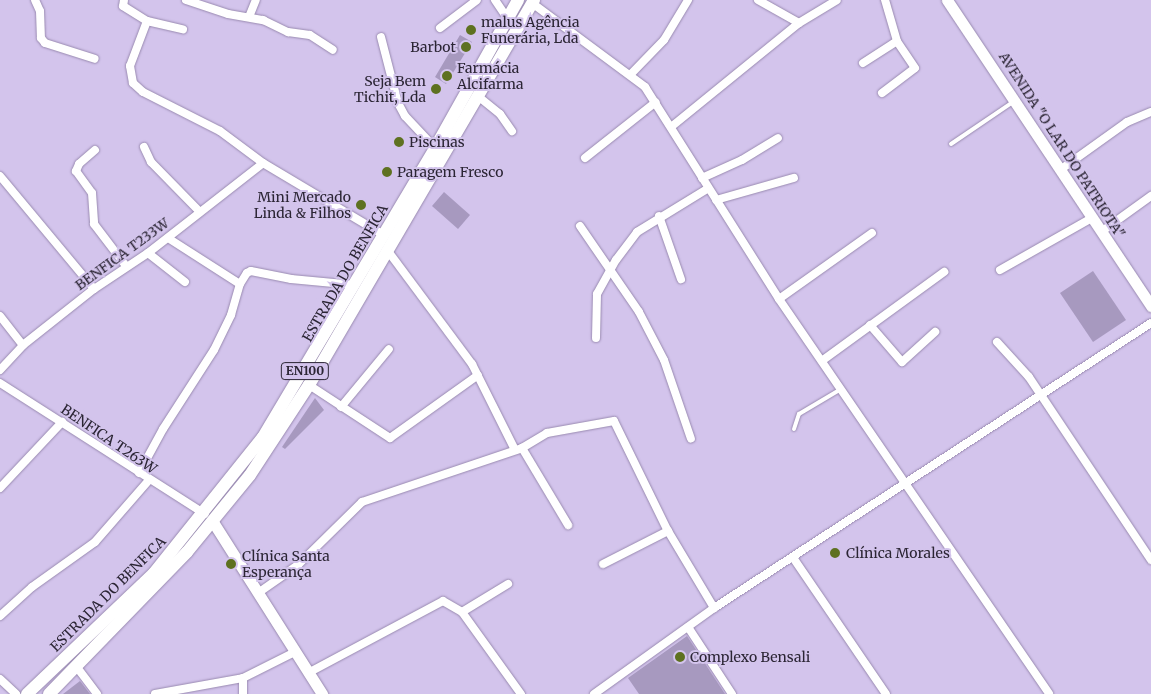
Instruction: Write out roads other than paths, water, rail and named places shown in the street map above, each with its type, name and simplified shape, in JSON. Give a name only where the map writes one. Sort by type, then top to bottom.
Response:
[{"type":"highway","name":"ESTRADA DO BENFICA","points":[[28,694],[209,518],[263,438],[355,285],[518,0]]},
{"type":"highway","name":"ESTRADA DO BENFICA","points":[[49,694],[250,474],[309,386],[479,97],[533,1]]},
{"type":"main road","name":"AVENIDA \"O LAR DO PATRIOTA\"","points":[[947,0],[1151,306]]},
{"type":"main road","points":[[209,518],[322,694]]},
{"type":"street","points":[[35,0],[40,12],[41,38],[45,43],[95,59]]},
{"type":"street","points":[[124,0],[123,6],[147,21],[183,29]]},
{"type":"street","points":[[186,0],[228,14],[249,17],[288,32],[310,35],[333,50]]},
{"type":"street","points":[[249,17],[256,0]]},
{"type":"street","points":[[440,28],[477,0]]},
{"type":"street","points":[[496,0],[508,19]]},
{"type":"street","points":[[631,74],[664,40],[688,0]]},
{"type":"street","points":[[758,0],[799,24]]},
{"type":"street","points":[[671,127],[799,24],[837,0]]},
{"type":"street","points":[[882,93],[915,68],[897,41],[885,0]]},
{"type":"street","points":[[533,1],[631,74],[656,102],[707,189],[716,200],[779,299],[823,360],[841,390],[1049,694]]},
{"type":"street","points":[[147,21],[130,66],[134,83],[151,98],[220,131],[263,163],[384,235]]},
{"type":"street","points":[[381,37],[387,67],[405,116],[435,148]]},
{"type":"street","points":[[863,63],[897,41]]},
{"type":"street","points":[[479,97],[500,114],[512,131]]},
{"type":"street","points":[[585,158],[656,102]]},
{"type":"street","points":[[1060,170],[1126,122],[1151,112]]},
{"type":"street","points":[[702,178],[742,160],[778,138]]},
{"type":"street","points":[[144,147],[151,162],[200,212]]},
{"type":"street","points":[[95,150],[79,164],[76,171],[92,193],[94,224],[126,266]]},
{"type":"street","name":"BENFICA T233W","points":[[0,370],[23,345],[94,289],[126,266],[148,254],[263,163]]},
{"type":"street","points":[[0,177],[94,289]]},
{"type":"street","points":[[716,200],[794,178]]},
{"type":"street","points":[[596,338],[597,294],[612,271],[616,260],[637,232],[659,216],[707,189]]},
{"type":"street","points":[[1101,232],[1151,196]]},
{"type":"street","points":[[659,216],[682,279]]},
{"type":"street","points":[[1000,270],[1092,218]]},
{"type":"street","points":[[580,226],[612,271],[664,360],[691,439]]},
{"type":"street","points":[[779,299],[872,233]]},
{"type":"street","points":[[168,238],[240,284]]},
{"type":"street","points":[[388,251],[478,375],[519,449],[568,525]]},
{"type":"street","points":[[148,254],[185,282]]},
{"type":"street","points":[[139,473],[163,429],[214,350],[231,315],[240,284],[247,273],[252,271],[290,280],[355,285]]},
{"type":"street","points":[[823,360],[944,272]]},
{"type":"street","points":[[0,316],[23,345]]},
{"type":"street","points":[[594,694],[714,608],[794,558],[905,483],[1151,323]]},
{"type":"street","points":[[870,325],[902,362],[935,332]]},
{"type":"street","points":[[997,342],[1029,377],[1151,560]]},
{"type":"street","points":[[341,407],[389,349]]},
{"type":"street","points":[[309,386],[390,438],[478,375]]},
{"type":"street","name":"BENFICA T263W","points":[[0,384],[209,518]]},
{"type":"street","points":[[258,593],[298,565],[362,502],[519,449],[547,433],[614,421],[668,531],[714,608]]},
{"type":"street","points":[[0,488],[62,422]]},
{"type":"street","points":[[0,616],[32,587],[95,542],[149,480]]},
{"type":"street","points":[[603,564],[668,531]]},
{"type":"street","points":[[794,558],[886,694]]},
{"type":"street","points":[[462,612],[508,584]]},
{"type":"street","points":[[308,673],[436,602],[443,600],[462,612],[521,694]]},
{"type":"street","points":[[688,627],[732,694]]},
{"type":"street","points":[[155,694],[243,678],[294,652]]},
{"type":"street","points":[[76,666],[97,694]]},
{"type":"street","points":[[243,678],[243,694]]},
{"type":"street","points":[[0,679],[16,694]]},
{"type":"lane","points":[[951,144],[1015,101]]},
{"type":"lane","points":[[794,429],[799,414],[841,390]]},
{"type":"place","name":"malus Agência Funerária, Lda","points":[[471,30]]},
{"type":"place","name":"Barbot","points":[[466,47]]},
{"type":"place","name":"Farmácia Alcifarma","points":[[447,76]]},
{"type":"place","name":"Seja Bem Tichit, Lda","points":[[436,89]]},
{"type":"place","name":"Piscinas","points":[[399,142]]},
{"type":"place","name":"Paragem Fresco","points":[[387,172]]},
{"type":"place","name":"Mini Mercado Linda & Filhos","points":[[361,205]]},
{"type":"place","name":"Clínica Morales","points":[[835,553]]},
{"type":"place","name":"Clínica Santa Esperança","points":[[231,564]]},
{"type":"place","name":"Complexo Bensali","points":[[680,657]]}]
